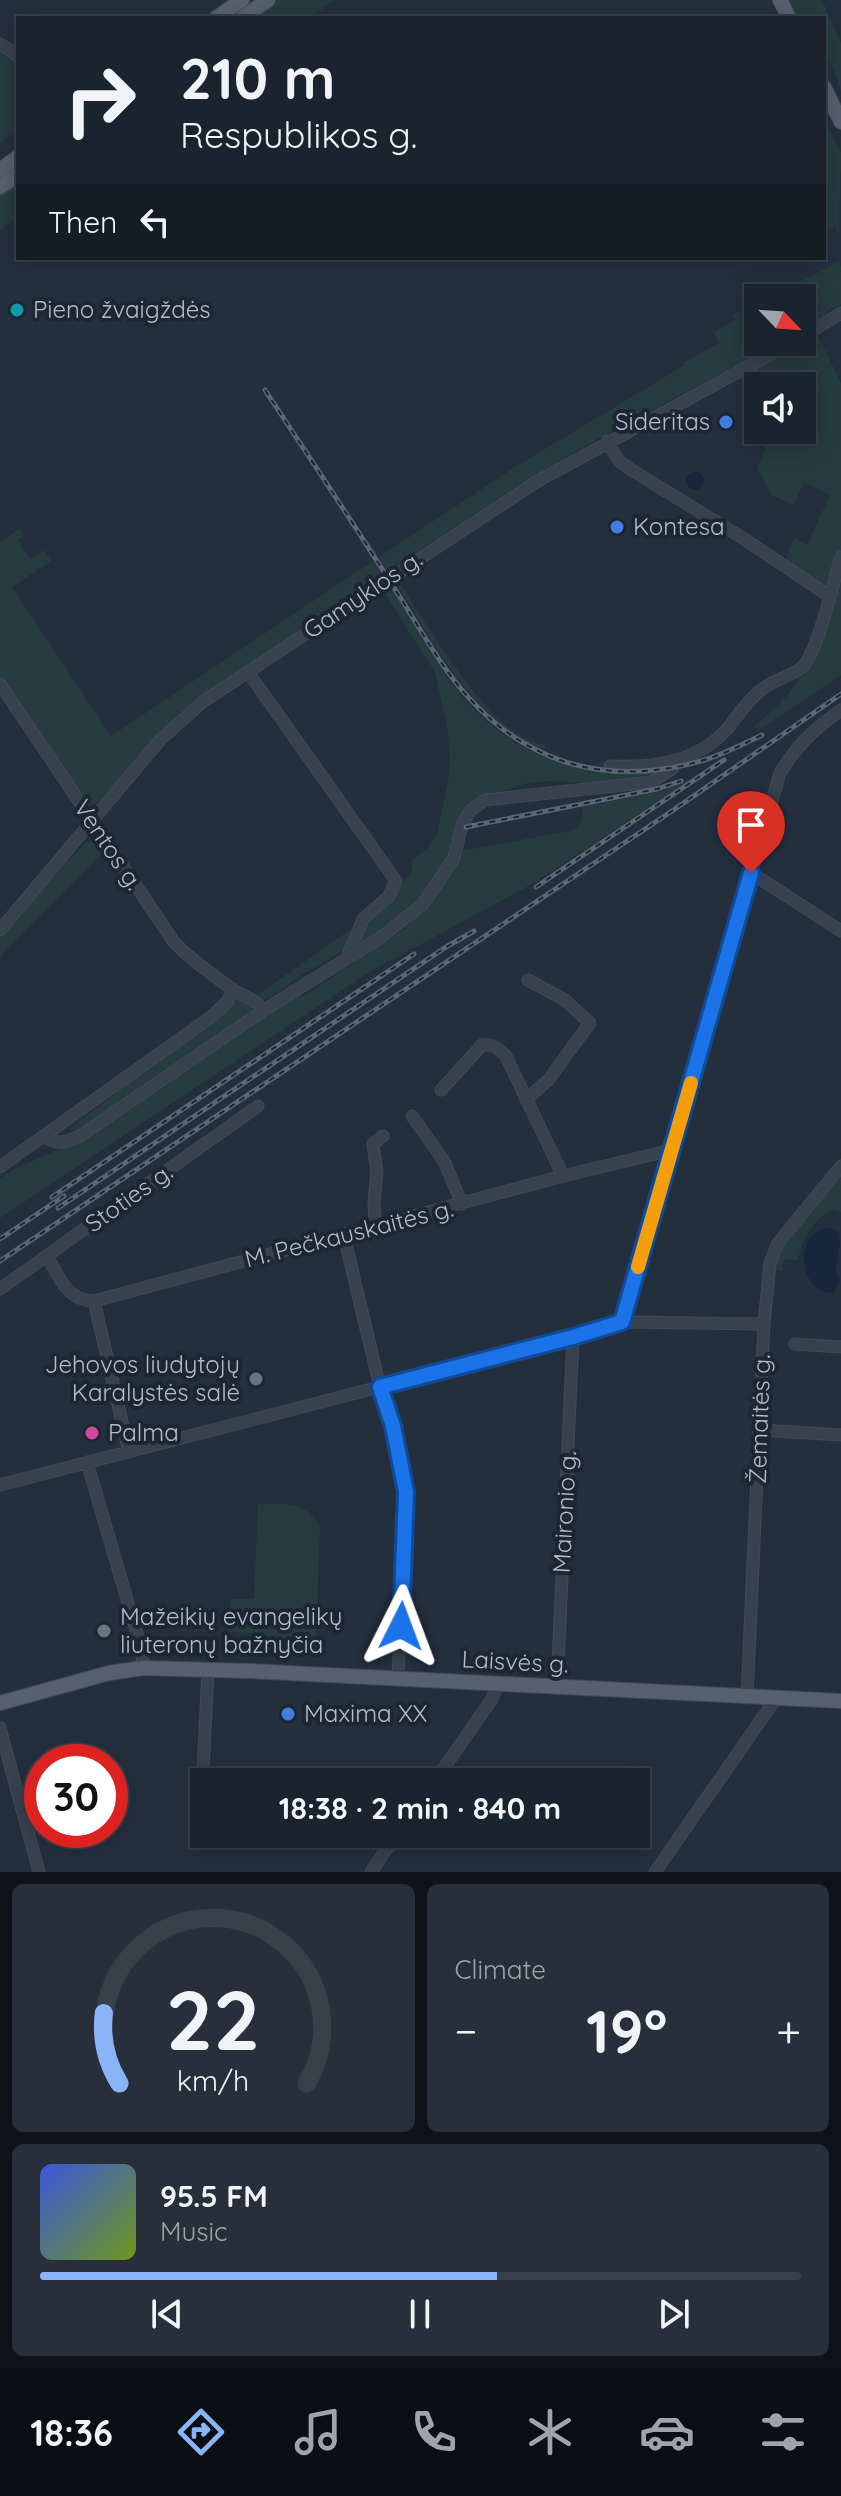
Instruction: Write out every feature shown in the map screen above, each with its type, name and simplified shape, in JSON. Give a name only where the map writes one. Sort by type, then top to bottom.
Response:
[{"type":"main road","points":[[219,16],[242,0]]},
{"type":"main road","points":[[245,16],[268,0]]},
{"type":"main road","points":[[826,91],[841,122]]},
{"type":"main road","name":"Laisvės g.","points":[[0,1703],[109,1673],[143,1668],[841,1701]]},
{"type":"street","points":[[816,330],[841,313]]},
{"type":"street","points":[[821,327],[841,320]]},
{"type":"street","name":"Gamyklos g.","points":[[0,930],[175,724],[204,701],[523,490],[607,441],[767,356]]},
{"type":"street","points":[[607,441],[619,461],[630,469],[829,596]]},
{"type":"street","points":[[610,766],[672,763],[712,744],[758,692],[776,679],[803,667],[815,642],[841,557]]},
{"type":"street","points":[[248,672],[396,881],[389,896],[363,919],[347,958]]},
{"type":"street","name":"Ventos g.","points":[[0,684],[174,942],[185,954],[264,1010]]},
{"type":"street","points":[[622,1322],[780,773],[790,755],[806,737],[841,710]]},
{"type":"street","points":[[44,1136],[53,1142],[80,1136],[264,1010],[380,938],[423,904],[454,858],[462,825],[470,811],[485,800],[652,782],[673,768],[672,763]]},
{"type":"street","points":[[751,873],[841,931]]},
{"type":"street","points":[[526,1100],[549,1079],[590,1023],[565,1000],[528,980]]},
{"type":"street","points":[[0,1167],[211,1017],[228,1001],[233,989]]},
{"type":"street","points":[[441,1090],[482,1045],[492,1044],[506,1056],[563,1176]]},
{"type":"street","name":"Stoties g.","points":[[0,1289],[258,1106]]},
{"type":"street","points":[[412,1116],[444,1161],[462,1204]]},
{"type":"street","points":[[375,1227],[377,1173],[373,1144],[383,1136]]},
{"type":"street","name":"M. Pečkauskaitės g.","points":[[94,1301],[672,1150]]},
{"type":"street","name":"Žemaitės g.","points":[[747,1696],[764,1324],[770,1263],[778,1243],[841,1166]]},
{"type":"street","points":[[344,1236],[380,1387],[393,1426],[406,1492],[398,1679]]},
{"type":"street","points":[[47,1256],[68,1292],[76,1299],[94,1301],[129,1452]]},
{"type":"street","points":[[0,1485],[622,1322],[764,1324]]},
{"type":"street","name":"Maironio g.","points":[[557,1686],[573,1337]]},
{"type":"street","points":[[795,1344],[841,1347]]},
{"type":"street","points":[[760,1430],[841,1435]]},
{"type":"street","points":[[87,1462],[142,1651],[143,1668]]},
{"type":"street","points":[[203,1768],[208,1670]]},
{"type":"street","points":[[444,1768],[492,1699],[498,1683]]},
{"type":"street","points":[[655,1872],[777,1697]]},
{"type":"street","points":[[0,1728],[39,1872]]},
{"type":"street","points":[[371,1872],[387,1848]]},
{"type":"green space","points":[[277,0],[334,0],[313,16],[254,16]]},
{"type":"green space","points":[[788,0],[822,0],[841,44],[841,90],[826,58],[826,16],[796,16]]},
{"type":"green space","points":[[0,52],[16,63],[16,132],[0,143]]},
{"type":"green space","points":[[826,123],[841,153],[839,233],[836,226],[826,231]]},
{"type":"green space","points":[[16,182],[16,219],[0,230],[0,194]]},
{"type":"green space","points":[[838,262],[841,267],[841,304],[816,321],[816,284],[795,284]]},
{"type":"green space","points":[[744,310],[744,356],[754,356],[520,484],[388,571],[379,557],[515,467],[719,343],[714,332],[735,320],[733,315]]},
{"type":"green space","points":[[816,336],[841,384],[841,675],[758,731],[754,726],[786,697],[806,667],[835,594],[785,561],[794,538],[807,545],[830,495],[804,482],[794,505],[771,495],[757,468],[767,444],[816,444],[816,372],[748,372],[778,356],[816,356]]},
{"type":"green space","points":[[20,528],[24,535],[18,540],[30,559],[44,550],[51,561],[12,587],[111,736],[373,561],[382,575],[185,709],[102,800],[93,804],[81,794],[0,675],[0,542]]},
{"type":"green space","points":[[398,580],[443,650],[482,701],[524,738],[545,745],[546,752],[520,737],[497,720],[476,700],[441,656],[395,582]]},
{"type":"green space","points":[[390,585],[450,681],[481,716],[504,735],[552,760],[577,767],[633,772],[664,770],[656,776],[605,784],[549,781],[523,784],[474,800],[466,808],[451,851],[424,897],[368,939],[339,953],[263,1000],[256,996],[355,926],[395,892],[412,871],[412,860],[428,848],[437,834],[448,782],[450,757],[447,725],[435,672],[383,590]]},
{"type":"green space","points":[[690,780],[534,883],[373,970],[0,1218],[0,1179],[12,1170],[81,1140],[231,1037],[285,1003],[310,992],[404,929],[424,909],[460,851],[570,831],[581,822],[582,807],[658,792]]},
{"type":"green space","points":[[86,842],[94,842],[102,854],[0,957],[0,937]]},
{"type":"green space","points":[[238,999],[250,1004],[253,1012],[84,1127],[74,1131],[70,1128],[114,1095],[134,1075]]},
{"type":"green space","points":[[841,1173],[841,1212],[832,1210],[813,1225],[802,1244],[798,1260],[784,1259],[782,1270],[773,1270],[784,1241]]},
{"type":"green space","points":[[258,1504],[286,1504],[302,1508],[309,1512],[320,1528],[316,1635],[310,1646],[294,1657],[284,1658],[266,1650],[252,1633],[229,1632],[231,1599],[254,1599]]},
{"type":"water","points":[[695,472],[704,481],[695,490],[686,481]]},
{"type":"water","points":[[829,1228],[839,1232],[840,1245],[835,1269],[839,1280],[834,1293],[822,1291],[813,1284],[804,1262],[809,1240],[817,1232]]},
{"type":"railway","points":[[265,390],[447,671],[493,722],[547,755],[575,765],[605,770],[636,771],[701,761],[762,735]]},
{"type":"railway","points":[[0,1261],[672,811],[841,694]]},
{"type":"railway","points":[[536,887],[724,760]]},
{"type":"railway","points":[[466,827],[657,789],[681,781]]},
{"type":"railway","points":[[58,1208],[474,931]]},
{"type":"railway","points":[[52,1197],[414,954]]},
{"type":"railway","points":[[0,1239],[64,1196]]},
{"type":"slow traffic","points":[[638,1267],[691,1083]]},
{"type":"place","name":"Pieno žvaigždės","points":[[17,310]]},
{"type":"place","name":"Sideritas","points":[[726,422]]},
{"type":"place","name":"Kontesa","points":[[617,527]]},
{"type":"place","name":"Jehovos liudytojų Karalystės salė","points":[[256,1379]]},
{"type":"place","name":"Palma","points":[[92,1433]]},
{"type":"place","name":"Mažeikių evangelikų liuteronų bažnyčia","points":[[104,1631]]},
{"type":"place","name":"Maxima XX","points":[[288,1714]]},
{"type":"route","points":[[401,1626],[406,1492],[393,1426],[380,1387],[622,1322],[751,873]]}]
